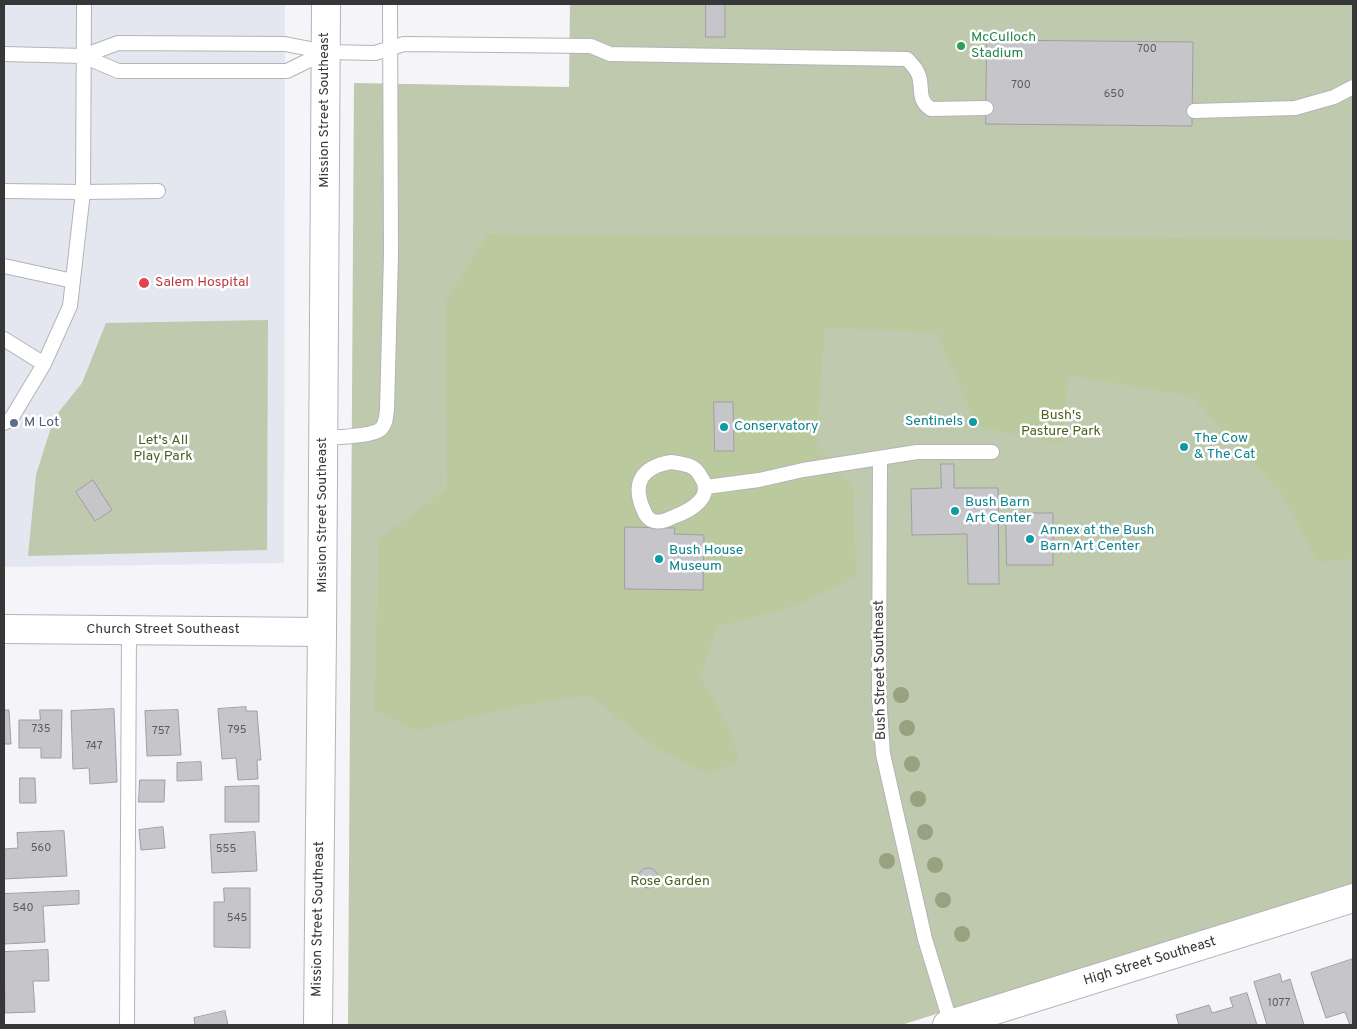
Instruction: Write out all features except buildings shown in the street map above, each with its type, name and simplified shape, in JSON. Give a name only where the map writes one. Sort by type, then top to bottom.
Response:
[{"type":"main road","name":"Mission Street Southeast","points":[[318,1025],[326,4]]},
{"type":"main road","name":"Church Street Southeast","points":[[4,629],[322,632]]},
{"type":"main road","name":"High Street Southeast","points":[[949,1025],[1353,898]]},
{"type":"lane","points":[[4,423],[11,419],[44,364],[70,306],[83,192],[84,4]]},
{"type":"lane","points":[[323,438],[372,434],[385,423],[387,410],[391,255],[390,4]]},
{"type":"lane","points":[[83,56],[118,43],[284,44],[326,52],[375,53],[404,44],[591,46],[610,54],[907,59],[919,75],[922,99],[925,106],[931,109],[986,108]]},
{"type":"lane","points":[[4,54],[83,56],[118,71],[288,71],[326,52]]},
{"type":"lane","points":[[1194,111],[1295,108],[1334,97],[1353,87]]},
{"type":"lane","points":[[4,191],[158,191]]},
{"type":"lane","points":[[4,266],[73,281]]},
{"type":"lane","points":[[4,339],[44,364]]},
{"type":"lane","points":[[706,487],[758,480],[822,467],[917,452],[992,452]]},
{"type":"lane","name":"Bush Street Southeast","points":[[880,458],[879,695],[883,754],[926,939],[949,1025]]},
{"type":"lane","points":[[672,462],[692,467],[703,479],[706,487],[704,496],[692,509],[657,522],[651,520],[644,512],[639,493],[641,477],[646,472],[652,467],[672,462]]},
{"type":"lane","points":[[127,1025],[128,630]]},
{"type":"shaded area","name":"Salem Hospital","points":[[4,4],[285,4],[284,563],[4,567]]},
{"type":"green space","name":"Bush's Pasture Park","points":[[570,4],[1353,4],[1353,884],[901,1025],[348,1025],[354,83],[569,87]]},
{"type":"green space","points":[[488,234],[1353,239],[1353,559],[1318,562],[1281,493],[1193,397],[1068,375],[1063,444],[977,426],[937,332],[825,328],[816,443],[853,489],[856,577],[800,604],[717,627],[700,677],[730,729],[739,762],[705,773],[654,746],[589,695],[518,706],[416,731],[374,710],[379,539],[447,489],[446,301]]},
{"type":"green space","name":"Let's All Play Park","points":[[268,320],[267,550],[28,556],[36,475],[54,418],[82,383],[106,323]]},
{"type":"place","name":"McCulloch Stadium","points":[[961,46]]},
{"type":"place","name":"Salem Hospital","points":[[144,283]]},
{"type":"place","name":"Sentinels","points":[[973,422]]},
{"type":"place","name":"M Lot","points":[[14,423]]},
{"type":"place","name":"Conservatory","points":[[724,427]]},
{"type":"place","name":"The Cow & The Cat","points":[[1184,447]]},
{"type":"place","name":"Bush Barn Art Center","points":[[955,511]]},
{"type":"place","name":"Annex at the Bush Barn Art Center","points":[[1030,539]]},
{"type":"place","name":"Bush House Museum","points":[[659,559]]},
{"type":"park label","name":"Rose Garden","points":[[670,882]]}]
